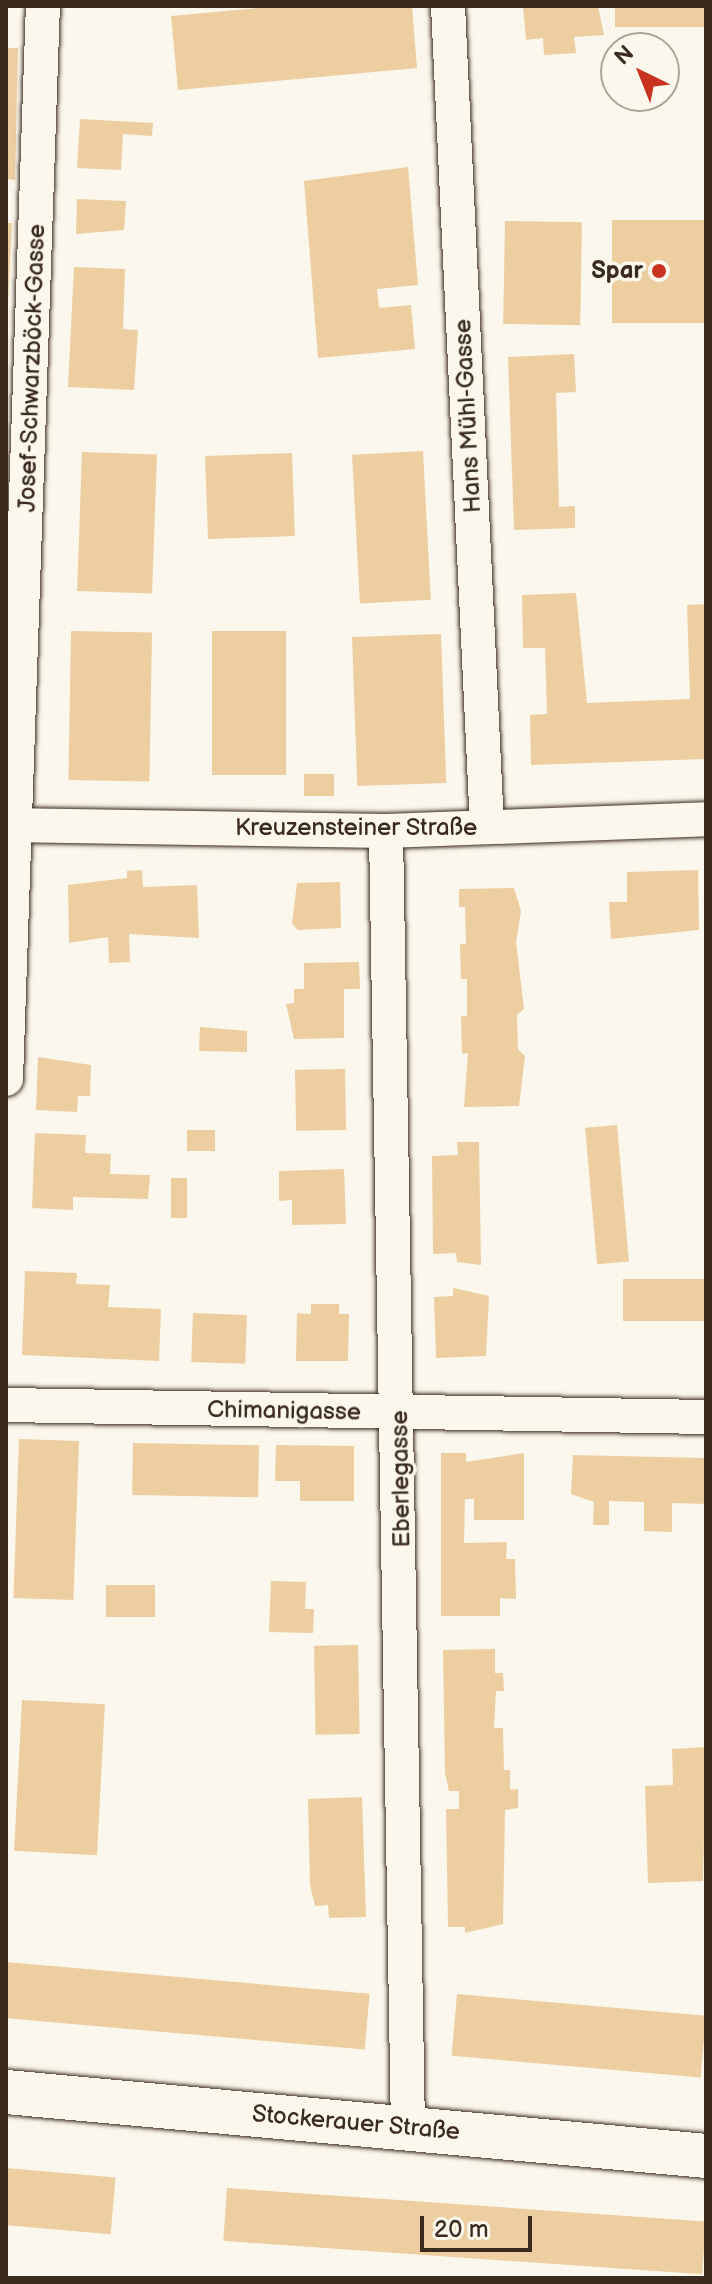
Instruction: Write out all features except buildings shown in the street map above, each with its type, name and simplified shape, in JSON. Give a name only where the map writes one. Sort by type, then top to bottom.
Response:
[{"type":"main road","name":"Stockerauer Straße","points":[[6,2092],[706,2156]]},
{"type":"street","name":"Josef-Schwarzböck-Gasse","points":[[6,1079],[12,826],[43,6]]},
{"type":"street","name":"Hans Mühl-Gasse","points":[[448,6],[487,827]]},
{"type":"street","name":"Kreuzensteiner Straße","points":[[12,826],[386,831],[706,819]]},
{"type":"street","name":"Eberlegasse","points":[[386,831],[401,1413],[408,2127]]},
{"type":"street","name":"Chimanigasse","points":[[6,1405],[706,1417]]},
{"type":"place","name":"Spar","points":[[659,271]]}]
